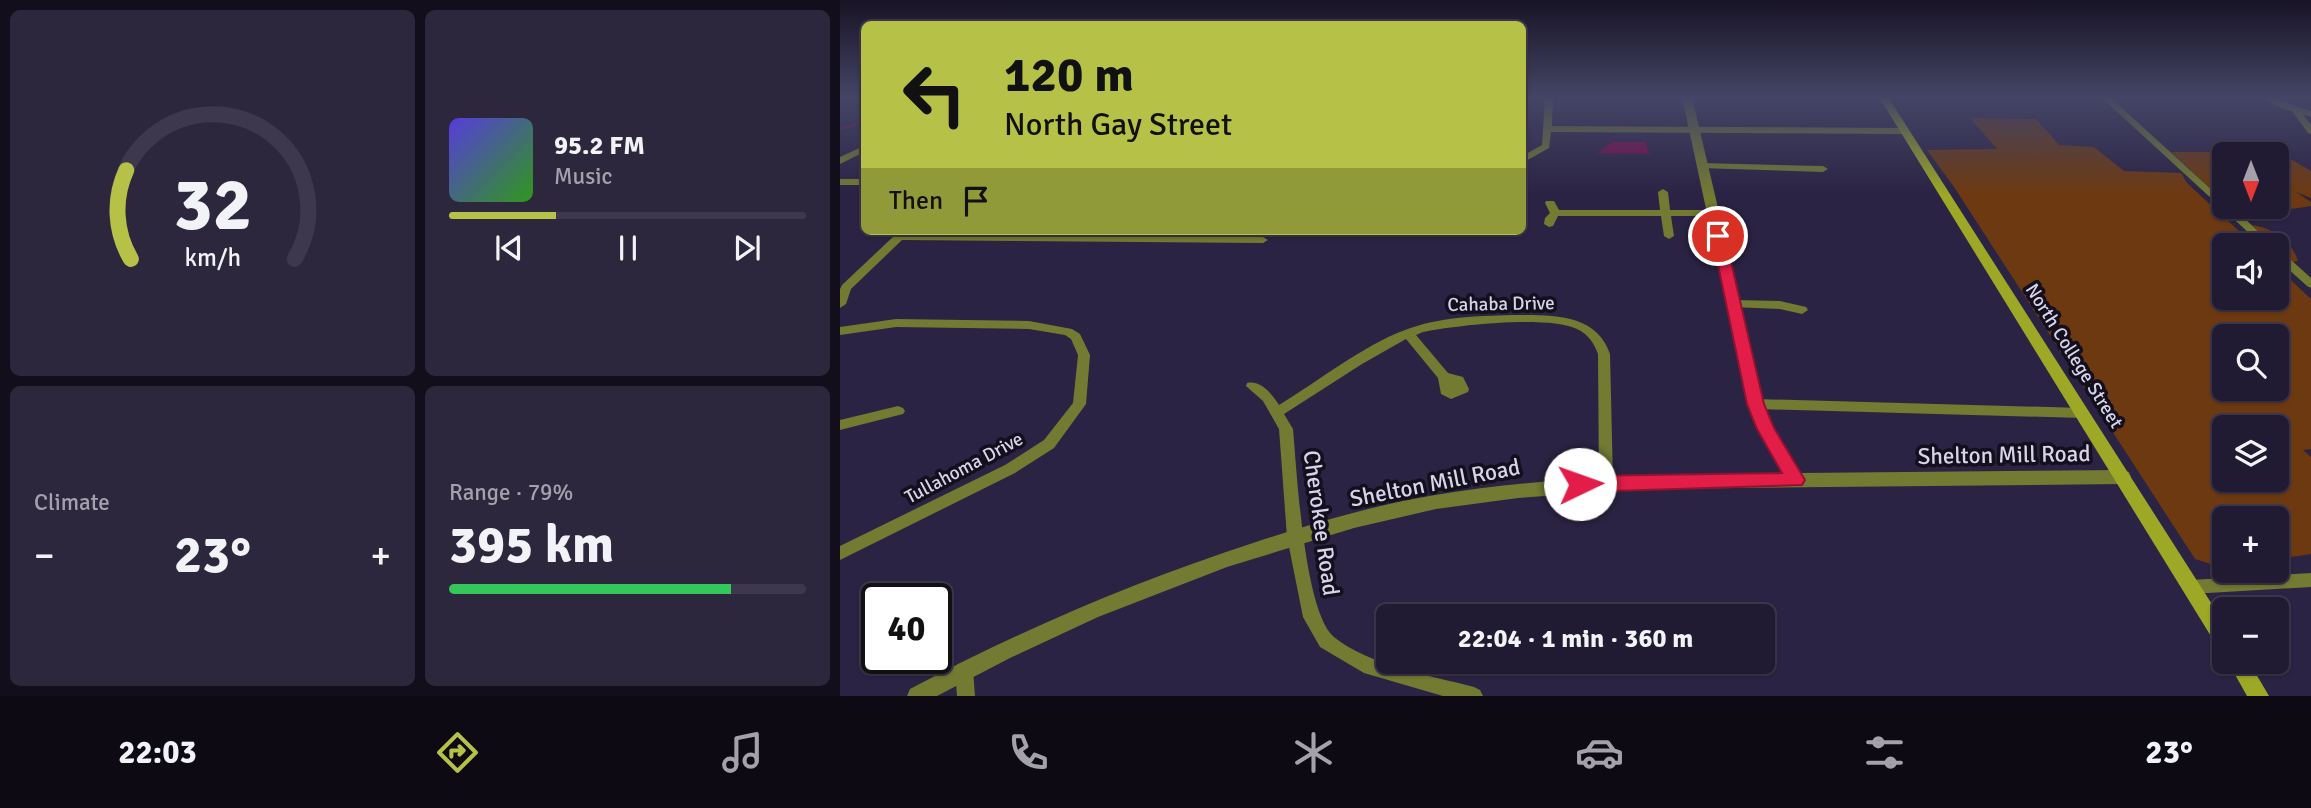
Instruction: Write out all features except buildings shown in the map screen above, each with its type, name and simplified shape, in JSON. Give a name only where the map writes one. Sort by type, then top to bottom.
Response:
[{"type":"main road","name":"North College Street","points":[[1904,131],[2212,621]]},
{"type":"main road","points":[[2245,674],[2259,696]]},
{"type":"street","points":[[1526,158],[1546,146],[1547,129]]},
{"type":"street","points":[[1694,129],[1756,404],[1766,429],[1796,480]]},
{"type":"street","points":[[1798,129],[1904,131]]},
{"type":"street","points":[[2141,129],[2212,194]]},
{"type":"street","points":[[840,161],[861,150]]},
{"type":"street","points":[[1702,166],[1823,169]]},
{"type":"street","points":[[840,182],[861,182]]},
{"type":"street","points":[[1663,192],[1669,236]]},
{"type":"street","points":[[1549,224],[1553,208],[1713,213]]},
{"type":"street","points":[[2239,219],[2255,233]]},
{"type":"street","points":[[840,304],[846,288],[899,237],[1263,240]]},
{"type":"street","points":[[2289,264],[2311,284]]},
{"type":"street","points":[[1734,304],[1780,305],[1802,310]]},
{"type":"street","name":"Cahaba Drive","points":[[1278,412],[1408,333],[1436,324],[1522,321],[1570,323],[1590,332],[1597,339],[1604,354],[1606,482]]},
{"type":"street","name":"Tullahoma Drive","points":[[840,331],[896,323],[1029,325],[1068,332],[1076,337],[1084,355],[1079,404],[1049,444],[1010,469],[840,553]]},
{"type":"street","points":[[1408,333],[1444,377]]},
{"type":"street","name":"Cherokee Road","points":[[1252,386],[1268,398],[1286,429],[1295,537],[1311,617],[1326,641],[1364,665],[1474,696]]},
{"type":"street","points":[[1756,404],[2082,413]]},
{"type":"street","points":[[840,425],[898,411]]},
{"type":"street","name":"Shelton Mill Road","points":[[916,696],[964,670],[1111,601],[1295,537],[1368,516],[1434,502],[1518,490],[1606,482],[2123,477]]},
{"type":"street","points":[[2191,587],[2311,580]]},
{"type":"street","points":[[964,670],[966,696]]},
{"type":"shaded area","points":[[1980,129],[2045,129],[2059,145],[2094,147],[2124,171],[2181,173],[2187,183],[2212,206],[2212,219],[2226,219],[2241,233],[2212,233],[2212,310],[2289,310],[2289,278],[2311,299],[2311,449],[2303,450],[2311,457],[2311,554],[2289,557],[2289,506],[2212,506],[2212,564],[2195,559],[1954,187],[1927,150],[1997,149]]},
{"type":"shaded area","points":[[1612,142],[1646,142],[1648,152],[1652,154],[1597,153]]},
{"type":"shaded area","points":[[2171,152],[2212,152],[2212,190]]},
{"type":"shaded area","points":[[2289,158],[2311,171],[2311,198],[2296,192],[2311,202],[2311,206],[2289,209]]},
{"type":"shaded area","points":[[2252,225],[2274,233],[2260,233]]},
{"type":"shaded area","points":[[2289,245],[2298,261],[2289,259]]},
{"type":"route","points":[[1580,484],[1796,480],[1766,429],[1756,404],[1718,236]]}]
